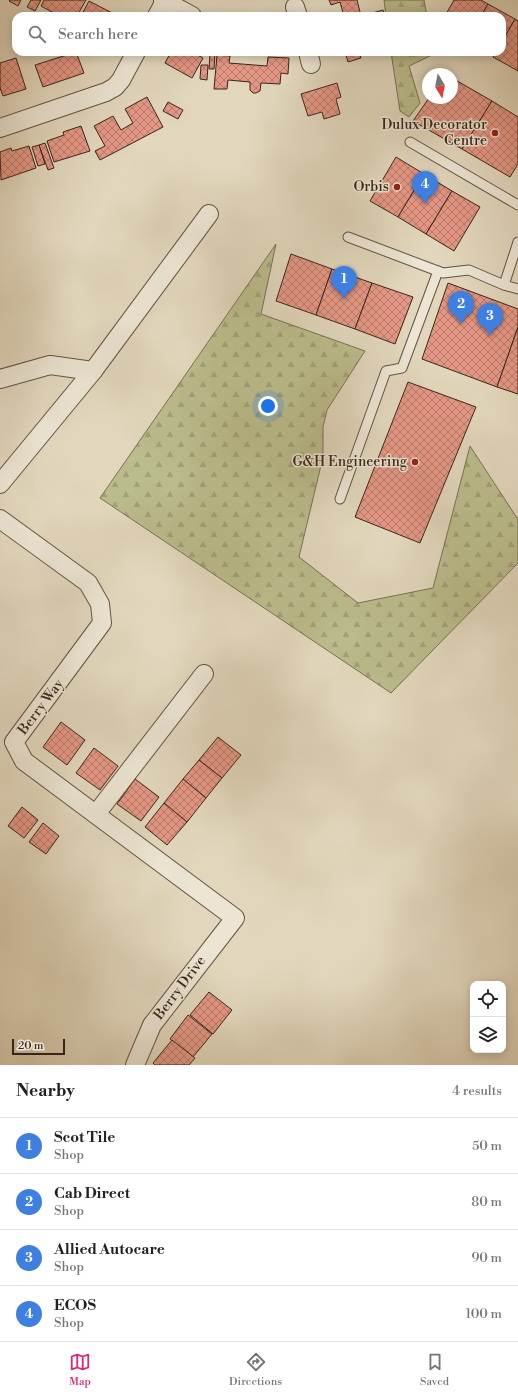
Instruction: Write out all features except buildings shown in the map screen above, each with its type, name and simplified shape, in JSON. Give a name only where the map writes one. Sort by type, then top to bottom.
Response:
[{"type":"street","points":[[161,6],[180,12]]},
{"type":"street","points":[[0,128],[106,92],[115,87],[121,80],[134,56]]},
{"type":"street","points":[[0,484],[93,371],[209,214]]},
{"type":"street","points":[[0,379],[50,365],[93,371]]},
{"type":"street","name":"Berry Way","points":[[0,519],[88,583],[100,604],[102,624],[14,742],[24,761],[235,918]]},
{"type":"street","points":[[96,814],[204,674]]},
{"type":"street","name":"Berry Drive","points":[[135,1065],[152,1025],[235,918]]},
{"type":"lane","points":[[410,142],[518,205]]},
{"type":"lane","points":[[348,237],[443,273],[469,270],[504,285],[518,289]]},
{"type":"lane","points":[[504,285],[518,242]]},
{"type":"lane","points":[[340,499],[386,371],[402,368],[438,271]]},
{"type":"green space","points":[[384,0],[424,0],[426,12],[386,12]]},
{"type":"green space","points":[[392,56],[430,56],[409,66],[420,103],[409,117],[400,111]]},
{"type":"green space","points":[[276,244],[261,314],[365,351],[327,410],[323,427],[323,457],[299,557],[358,603],[433,588],[470,446],[517,518],[518,517],[518,563],[391,693],[100,498]]},
{"type":"place","name":"Dulux Decorator Centre","points":[[495,133]]},
{"type":"place","name":"Orbis","points":[[397,187]]},
{"type":"place","name":"ECOS","points":[[425,204]]},
{"type":"place","name":"Scot Tile","points":[[344,299]]},
{"type":"place","name":"Cab Direct","points":[[461,324]]},
{"type":"place","name":"Allied Autocare","points":[[490,336]]},
{"type":"place","name":"G&H Engineering","points":[[415,462]]}]
